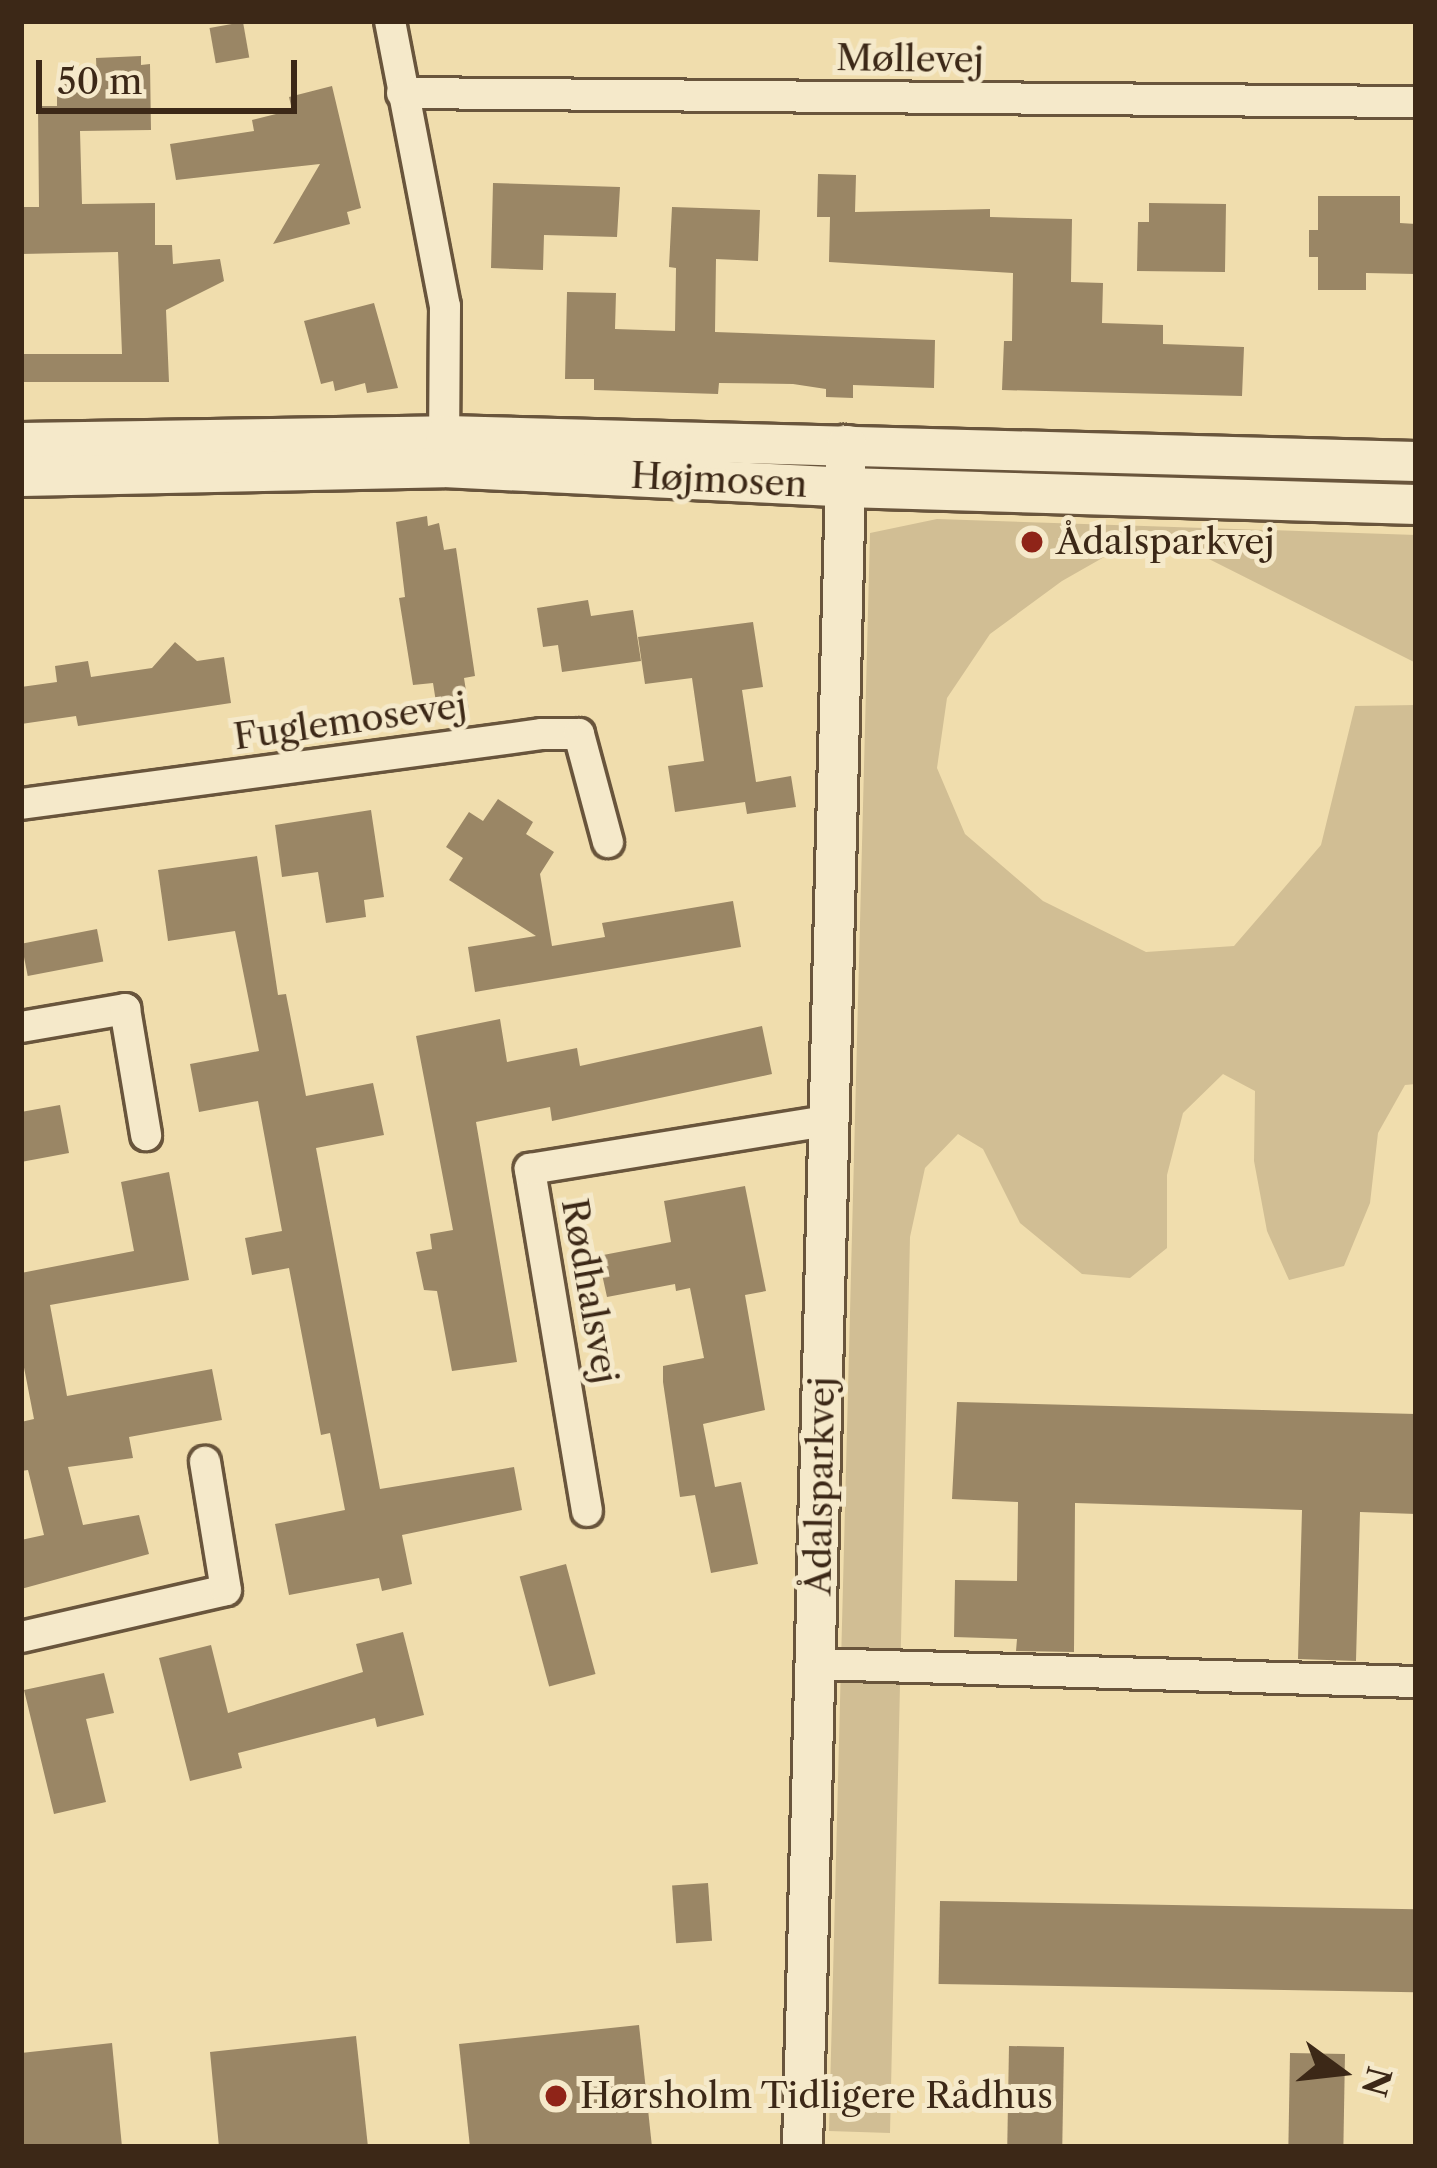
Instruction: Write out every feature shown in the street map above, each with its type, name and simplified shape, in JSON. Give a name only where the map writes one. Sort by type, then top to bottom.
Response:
[{"type":"street","points":[[390,21],[445,306],[444,451]]},
{"type":"street","name":"Møllevej","points":[[403,93],[1416,102]]},
{"type":"street","name":"Højmosen","points":[[21,442],[444,451],[846,445],[1416,460]]},
{"type":"street","name":"Ådalsparkvej","points":[[802,2147],[846,445]]},
{"type":"street","name":"Højmosen","points":[[21,476],[444,451],[845,487],[1416,504]]},
{"type":"street","name":"Fuglemosevej","points":[[21,804],[542,734],[579,734],[608,842]]},
{"type":"street","points":[[21,1027],[125,1009],[146,1135]]},
{"type":"street","name":"Rødhalsvej","points":[[587,1510],[530,1169],[828,1121]]},
{"type":"street","points":[[21,1637],[226,1590],[206,1462]]},
{"type":"street","points":[[816,1664],[1416,1682]]},
{"type":"shaded area","points":[[937,519],[1416,535],[1416,663],[1187,548],[1127,544],[1062,581],[990,634],[947,698],[937,768],[965,834],[1043,901],[1146,952],[1234,946],[1321,845],[1355,706],[1416,705],[1416,1084],[1405,1085],[1378,1133],[1370,1203],[1344,1266],[1289,1280],[1267,1231],[1254,1161],[1255,1091],[1223,1074],[1183,1113],[1167,1175],[1167,1248],[1130,1278],[1082,1274],[1020,1223],[983,1149],[958,1134],[925,1168],[910,1237],[890,2133],[829,2131],[870,533]]},
{"type":"building","points":[[243,22],[249,57],[216,63],[210,28]]},
{"type":"building","points":[[141,56],[141,65],[150,64],[151,130],[80,131],[82,204],[155,203],[155,245],[172,245],[173,264],[220,259],[224,281],[166,310],[169,382],[21,382],[21,354],[122,354],[118,252],[21,254],[21,207],[39,207],[38,106],[57,106],[57,84],[97,84],[96,58]]},
{"type":"building","points":[[332,86],[361,208],[347,212],[350,224],[273,244],[320,164],[176,180],[170,144],[254,131],[252,120],[292,110],[289,97]]},
{"type":"building","points":[[818,174],[856,175],[855,212],[990,209],[990,217],[1072,219],[1071,282],[1103,283],[1102,323],[1163,325],[1163,344],[1244,347],[1242,396],[1002,390],[1004,341],[1012,341],[1013,273],[829,262],[830,217],[817,217]]},
{"type":"building","points":[[493,183],[620,187],[617,237],[544,235],[543,270],[491,268]]},
{"type":"building","points":[[1318,196],[1400,196],[1400,223],[1416,224],[1416,274],[1366,273],[1366,290],[1318,290],[1318,257],[1309,257],[1309,230],[1318,230]]},
{"type":"building","points":[[1149,203],[1226,204],[1225,272],[1137,271],[1138,222],[1149,222]]},
{"type":"building","points":[[672,207],[760,210],[758,261],[716,259],[715,332],[935,340],[934,388],[853,385],[853,398],[826,397],[826,389],[793,384],[719,383],[718,394],[594,390],[594,379],[565,379],[567,292],[616,293],[615,329],[675,331],[676,268],[669,267]]},
{"type":"building","points":[[374,303],[398,388],[367,393],[365,383],[335,391],[333,381],[321,384],[304,321]]},
{"type":"building","points":[[427,516],[428,526],[439,523],[444,550],[456,548],[475,676],[464,678],[469,710],[438,715],[433,683],[413,685],[399,598],[405,597],[396,522]]},
{"type":"building","points":[[588,600],[591,616],[633,610],[641,661],[562,672],[558,645],[543,647],[537,608]]},
{"type":"building","points":[[753,622],[763,687],[742,690],[756,782],[791,776],[796,807],[747,814],[745,802],[675,812],[668,766],[704,761],[692,678],[645,684],[638,637]]},
{"type":"building","points":[[175,642],[197,661],[224,657],[231,703],[78,726],[76,716],[21,724],[21,687],[57,682],[55,666],[88,661],[91,677],[152,668]]},
{"type":"building","points":[[498,799],[533,822],[526,834],[554,852],[540,874],[552,946],[605,937],[602,923],[733,901],[741,947],[475,992],[468,947],[536,936],[449,880],[463,858],[446,847],[469,812],[483,821]]},
{"type":"building","points":[[371,810],[384,897],[364,900],[366,917],[326,923],[318,872],[282,877],[275,825]]},
{"type":"building","points":[[257,856],[278,995],[286,994],[306,1096],[373,1083],[384,1135],[316,1148],[380,1489],[514,1467],[522,1510],[402,1535],[412,1584],[382,1591],[379,1578],[289,1595],[275,1524],[345,1510],[330,1433],[321,1435],[289,1268],[252,1275],[245,1238],[282,1231],[258,1101],[199,1112],[190,1064],[259,1051],[235,931],[168,941],[158,870]]},
{"type":"building","points":[[97,929],[103,961],[28,976],[21,944]]},
{"type":"building","points":[[500,1019],[507,1062],[577,1048],[580,1066],[762,1026],[772,1074],[552,1121],[550,1107],[476,1122],[517,1362],[452,1371],[437,1291],[424,1290],[416,1252],[432,1249],[430,1234],[453,1230],[416,1036]]},
{"type":"building","points":[[60,1105],[69,1153],[21,1162],[21,1112]]},
{"type":"building","points":[[169,1172],[189,1280],[50,1305],[67,1396],[212,1369],[222,1420],[129,1437],[133,1458],[68,1467],[83,1525],[139,1515],[149,1554],[21,1589],[21,1540],[44,1535],[28,1470],[21,1471],[21,1422],[34,1419],[21,1352],[21,1273],[134,1251],[121,1182]]},
{"type":"building","points":[[745,1186],[766,1291],[745,1295],[765,1410],[703,1424],[715,1487],[741,1482],[758,1564],[711,1573],[695,1495],[680,1497],[663,1382],[663,1366],[704,1358],[690,1288],[676,1291],[675,1284],[607,1297],[598,1256],[671,1242],[664,1201]]},
{"type":"building","points":[[957,1402],[1416,1414],[1416,1514],[1360,1512],[1356,1661],[1298,1659],[1302,1510],[1075,1503],[1074,1652],[1016,1651],[1017,1639],[954,1637],[955,1580],[1017,1581],[1018,1502],[952,1499]]},
{"type":"building","points":[[566,1564],[596,1674],[549,1687],[520,1576]]},
{"type":"building","points":[[403,1632],[424,1715],[377,1727],[375,1718],[238,1753],[242,1768],[190,1781],[159,1658],[211,1645],[228,1713],[363,1672],[356,1644]]},
{"type":"building","points":[[104,1673],[114,1713],[86,1719],[106,1802],[54,1814],[24,1690]]},
{"type":"building","points":[[708,1883],[712,1941],[676,1943],[672,1886]]},
{"type":"building","points":[[940,1901],[1416,1909],[1414,1992],[939,1984]]},
{"type":"building","name":"Hørsholm Tidligere Rådhus","points":[[639,2025],[652,2147],[470,2147],[459,2044]]},
{"type":"building","points":[[356,2036],[368,2147],[219,2147],[210,2052]]},
{"type":"building","points":[[112,2043],[122,2147],[21,2147],[21,2053]]},
{"type":"building","points":[[1009,2046],[1064,2047],[1062,2147],[1007,2147]]},
{"type":"building","points":[[1290,2053],[1345,2054],[1343,2147],[1288,2147]]},
{"type":"place","name":"Ådalsparkvej","points":[[1032,542]]},
{"type":"place","name":"Hørsholm Tidligere Rådhus","points":[[556,2096]]}]
